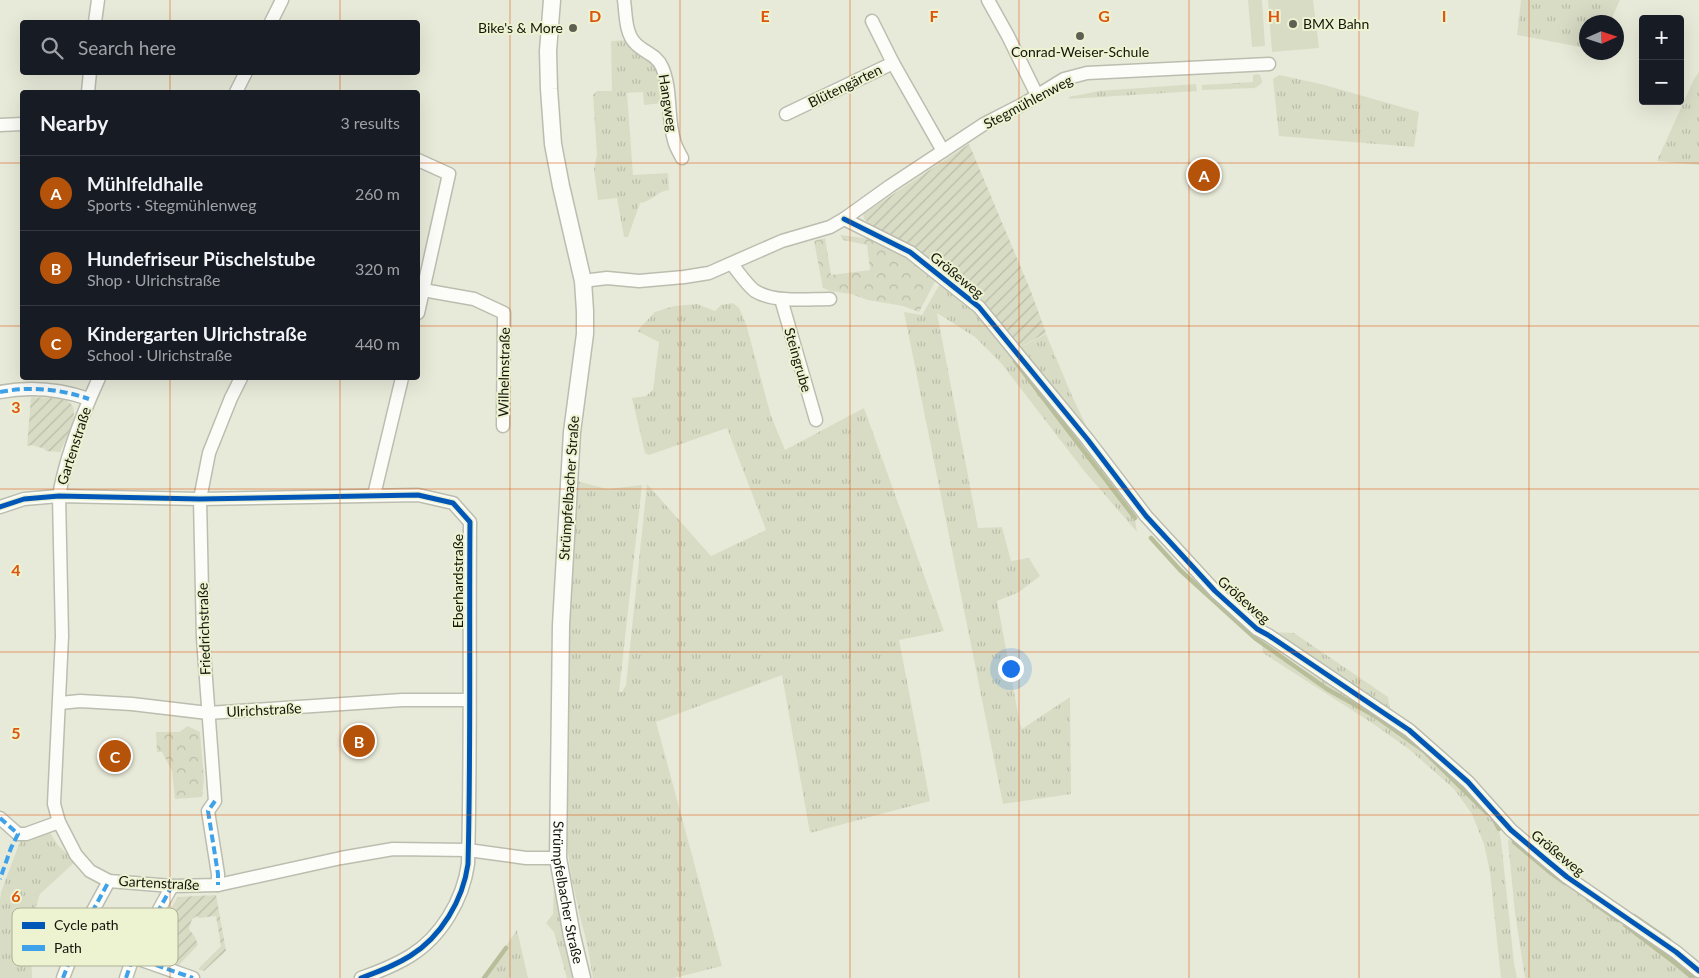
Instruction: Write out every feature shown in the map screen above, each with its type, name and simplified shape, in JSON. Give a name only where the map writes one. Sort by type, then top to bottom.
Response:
[{"type":"street","points":[[95,20],[98,0]]},
{"type":"street","points":[[272,20],[282,0]]},
{"type":"street","name":"Strümpfelbacher Straße","points":[[552,0],[548,51],[553,144],[583,281],[585,334],[572,432],[561,625],[558,858],[572,936],[582,978]]},
{"type":"street","name":"Hangweg","points":[[624,0],[630,35],[635,43],[653,55],[661,64],[666,82],[674,141],[682,158]]},
{"type":"street","points":[[988,0],[1037,95]]},
{"type":"street","points":[[872,21],[893,63]]},
{"type":"street","name":"Blütengärten","points":[[786,114],[893,63],[943,151]]},
{"type":"street","name":"Stegmühlenweg","points":[[844,219],[984,124],[1064,79],[1087,73],[1269,64]]},
{"type":"street","points":[[88,90],[90,75]]},
{"type":"street","points":[[237,90],[244,75]]},
{"type":"street","points":[[0,125],[20,124]]},
{"type":"street","points":[[420,161],[449,174],[420,304]]},
{"type":"street","points":[[583,281],[607,278],[639,281],[708,274],[782,242],[830,227],[844,219]]},
{"type":"street","name":"Größeweg","points":[[844,219],[910,252],[979,307],[1088,440],[1146,516],[1214,591],[1257,629],[1409,730],[1468,782],[1512,830],[1544,858],[1567,877],[1676,952],[1699,972]]},
{"type":"street","points":[[732,264],[754,291],[781,299],[830,299]]},
{"type":"street","name":"Wilhelmstraße","points":[[423,290],[474,299],[504,313],[503,426]]},
{"type":"street","name":"Steingrube","points":[[781,299],[816,420]]},
{"type":"street","name":"Gartenstraße","points":[[97,380],[62,475],[59,496],[62,636],[54,804],[59,822],[82,864],[108,881],[172,886],[218,885],[341,858],[393,850],[468,850],[526,858],[558,858]]},
{"type":"street","name":"Friedrichstraße","points":[[218,885],[208,811],[215,801],[203,638],[200,499],[209,454],[240,380]]},
{"type":"street","points":[[374,496],[402,380]]},
{"type":"street","points":[[0,392],[29,388],[44,389],[68,392],[89,399]]},
{"type":"street","name":"Eberhardstraße","points":[[0,507],[24,499],[59,496],[200,499],[418,495],[453,504],[470,522],[469,700],[471,759],[466,879],[460,896],[450,913],[425,945],[388,968],[361,978]]},
{"type":"street","name":"Ulrichstraße","points":[[60,703],[80,701],[132,704],[208,713],[402,700],[469,700]]},
{"type":"street","points":[[0,818],[18,834],[26,834],[59,822]]},
{"type":"street","points":[[94,908],[108,881]]},
{"type":"street","points":[[160,908],[172,886]]},
{"type":"street","points":[[63,978],[68,966]]},
{"type":"street","points":[[126,978],[131,966]]},
{"type":"street","points":[[158,966],[193,978]]},
{"type":"green space","points":[[1248,0],[1262,0],[1265,46],[1252,47]]},
{"type":"green space","name":"BMX Bahn","points":[[1268,0],[1313,0],[1319,48],[1272,52]]},
{"type":"green space","points":[[1521,0],[1620,0],[1613,15],[1579,15],[1579,47],[1517,35]]},
{"type":"green space","points":[[628,40],[630,48],[651,62],[659,71],[663,103],[644,105],[643,92],[627,93],[633,175],[668,173],[669,190],[640,203],[628,237],[624,237],[617,198],[598,200],[594,170],[597,155],[593,95],[597,91],[612,91],[611,41]]},
{"type":"green space","points":[[1699,72],[1699,165],[1657,161],[1682,105],[1684,105],[1694,79]]},
{"type":"green space","points":[[1253,75],[1260,75],[1262,81],[1255,88],[1202,90],[1202,85],[1253,82]]},
{"type":"green space","points":[[1279,75],[1321,84],[1419,112],[1414,147],[1279,136],[1273,79]]},
{"type":"green space","points":[[1196,84],[1197,91],[1069,99],[1069,97],[1099,91]]},
{"type":"green space","points":[[969,144],[1030,289],[1046,333],[1017,349],[975,296],[913,247],[864,219],[863,214]]},
{"type":"green space","points":[[840,235],[873,239],[898,250],[936,280],[919,312],[903,306],[868,300],[823,288],[814,241],[825,238],[831,275],[870,270],[867,245],[843,240]]},
{"type":"green space","points":[[941,282],[978,310],[1085,443],[1134,513],[1137,532],[1085,472],[1001,363],[975,337],[937,313],[978,528],[1002,527],[1011,561],[1029,558],[1040,576],[1019,592],[997,601],[1020,724],[1022,729],[1070,697],[1071,794],[1003,804],[904,312],[922,315]]},
{"type":"green space","points":[[733,303],[739,308],[746,324],[771,416],[785,450],[864,408],[944,631],[899,640],[930,801],[810,833],[782,675],[656,722],[722,966],[674,978],[593,978],[571,875],[563,816],[573,480],[607,489],[642,485],[619,692],[622,692],[626,685],[647,484],[711,556],[766,530],[727,428],[649,455],[645,453],[632,398],[646,396],[653,390],[659,342],[637,331],[655,312],[674,306],[697,304],[715,311],[721,305]]},
{"type":"green space","points":[[1046,334],[1072,396],[1091,436],[1017,349]]},
{"type":"green space","points":[[31,397],[59,399],[67,401],[72,405],[74,417],[72,425],[60,452],[45,451],[45,449],[32,445],[27,446]]},
{"type":"green space","points":[[1271,632],[1294,633],[1388,697],[1390,710]]},
{"type":"green space","points":[[1262,640],[1295,664],[1376,713],[1404,733],[1460,783],[1496,820],[1501,840],[1517,978],[1501,978],[1490,873],[1484,844],[1472,814],[1454,789],[1410,750],[1372,723],[1263,653]]},
{"type":"green space","points":[[188,726],[200,732],[204,779],[202,797],[175,799],[172,771],[162,752],[157,752],[156,732],[179,732]]},
{"type":"green space","points":[[49,831],[57,844],[75,862],[40,894],[35,908],[12,908],[12,966],[32,966],[32,978],[0,978],[1,892],[21,839],[28,840]]},
{"type":"green space","points":[[1511,838],[1698,978],[1525,978],[1515,913],[1508,841]]},
{"type":"green space","points":[[554,886],[577,978],[567,978],[554,932],[546,923],[553,914]]},
{"type":"green space","points":[[216,895],[226,951],[204,971],[198,969],[221,946],[216,916],[199,918],[197,916],[192,919],[189,929],[198,945],[178,966],[178,908],[171,908],[178,897]]},
{"type":"green space","points":[[517,930],[528,978],[483,978]]},
{"type":"waterway","points":[[1015,361],[1135,518]]},
{"type":"waterway","points":[[1151,538],[1180,570],[1256,639],[1327,689],[1375,716],[1424,751],[1487,813]]},
{"type":"waterway","points":[[1493,818],[1499,829]]},
{"type":"waterway","points":[[1514,842],[1565,883]]},
{"type":"waterway","points":[[1588,899],[1618,920]]},
{"type":"waterway","points":[[1634,916],[1669,940]]},
{"type":"waterway","points":[[1625,925],[1693,978]]},
{"type":"waterway","points":[[484,978],[506,948]]},
{"type":"marked path","points":[[0,392],[45,389],[89,399]]},
{"type":"marked path","points":[[215,801],[208,811],[218,885]]},
{"type":"marked path","points":[[0,818],[18,834],[0,879]]},
{"type":"marked path","points":[[94,908],[109,881]]},
{"type":"marked path","points":[[160,908],[172,886]]},
{"type":"marked path","points":[[63,978],[68,966]]},
{"type":"marked path","points":[[126,978],[130,966]]},
{"type":"marked path","points":[[159,966],[193,978]]},
{"type":"cycle path","points":[[844,219],[910,252],[979,307],[1088,440],[1146,516],[1215,591],[1257,629],[1409,730],[1468,782],[1511,830],[1544,858],[1567,877],[1676,952],[1699,971]]},
{"type":"cycle path","points":[[0,507],[24,499],[59,496],[200,499],[418,495],[453,503],[470,522],[469,821],[468,864],[465,878],[456,904],[441,928],[431,939],[404,960],[361,978]]},
{"type":"place","name":"BMX Bahn","points":[[1293,24]]},
{"type":"place","name":"Bike's & More","points":[[573,28]]},
{"type":"place","name":"Conrad-Weiser-Schule","points":[[1080,36]]},
{"type":"place","name":"Mühlfeldhalle","points":[[1204,175]]},
{"type":"place","name":"Hundefriseur Püschelstube","points":[[359,741]]},
{"type":"place","name":"Kindergarten Ulrichstraße","points":[[115,756]]}]
